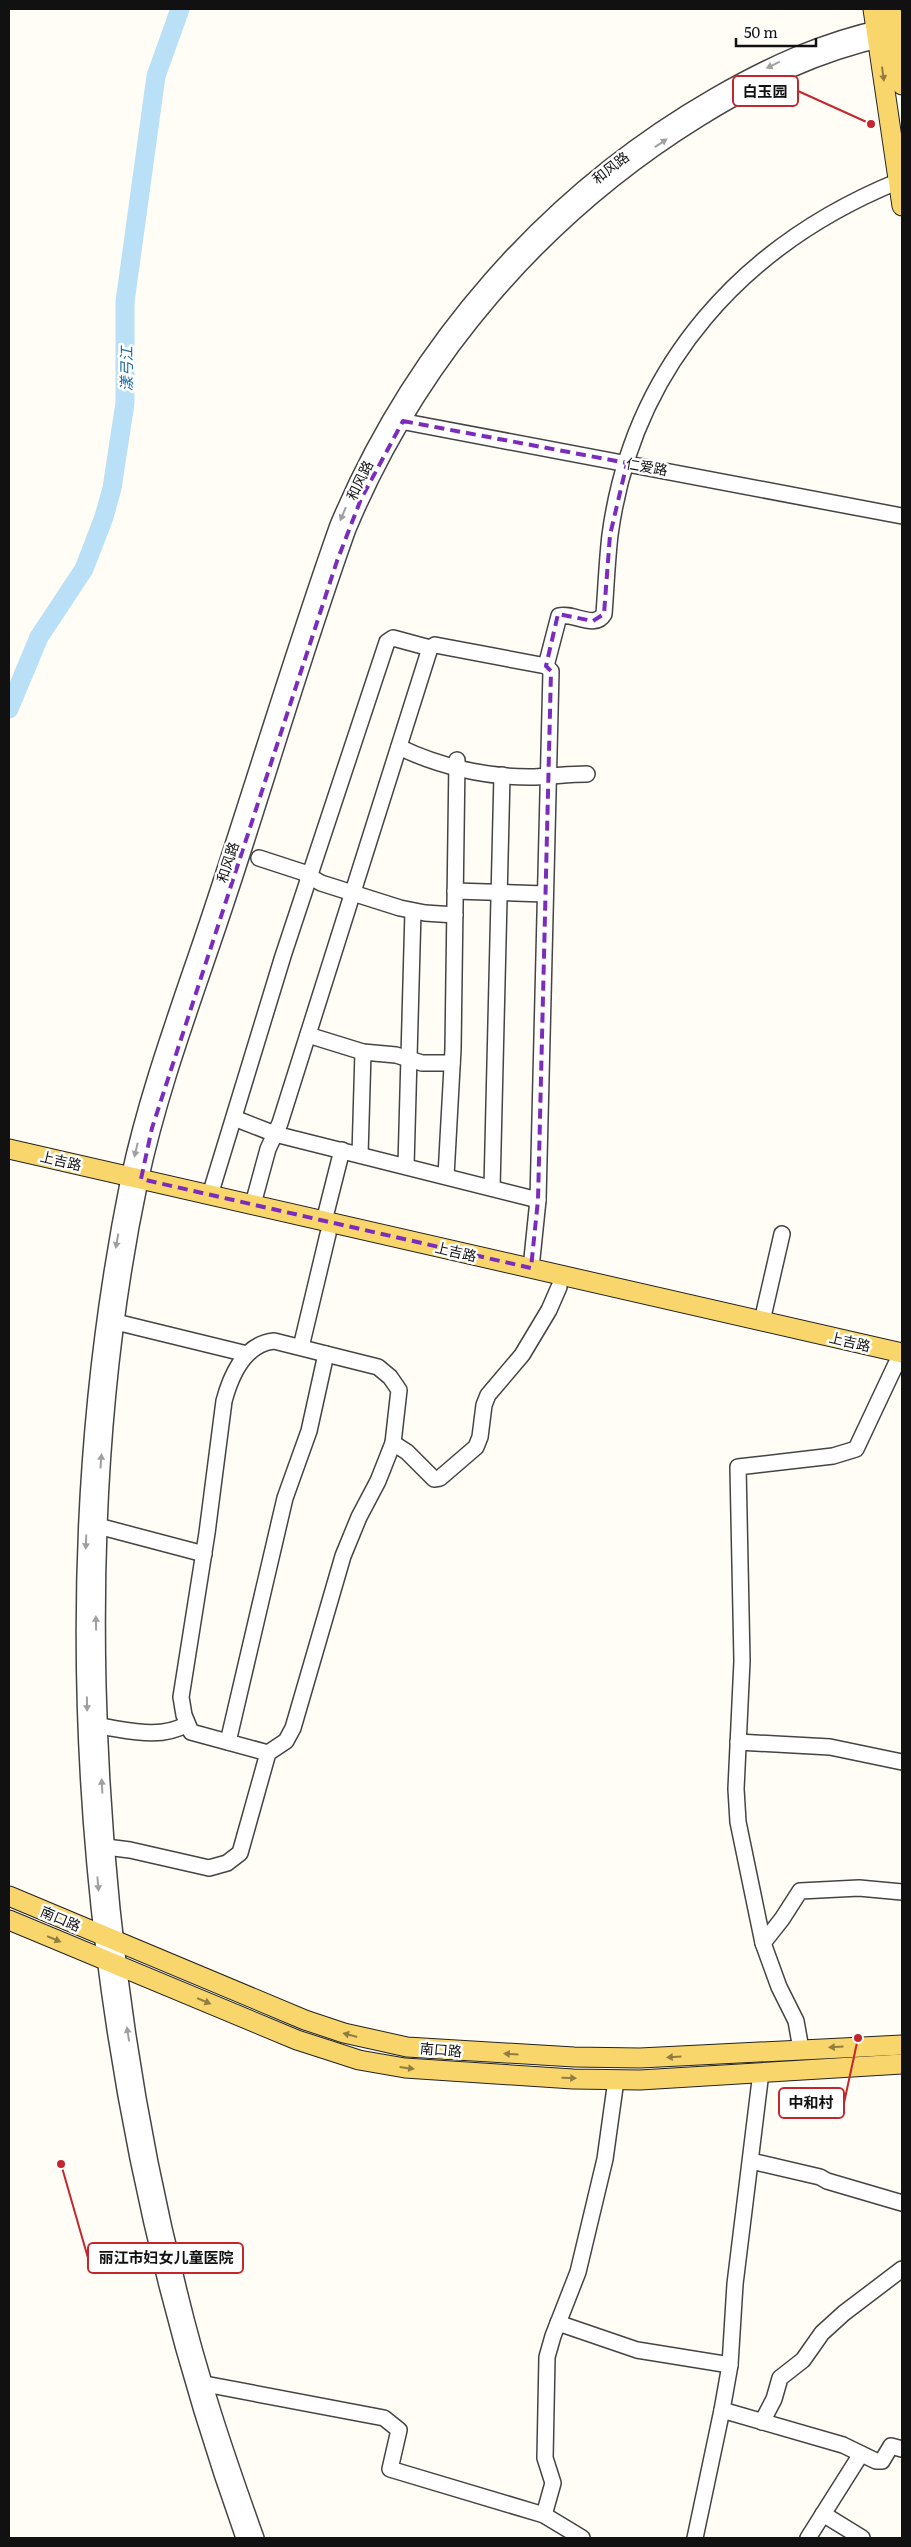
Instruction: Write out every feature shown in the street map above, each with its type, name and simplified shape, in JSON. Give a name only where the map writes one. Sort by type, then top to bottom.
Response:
[{"type":"main road","points":[[873,9],[891,28],[902,85]]},
{"type":"main road","points":[[891,28],[902,206]]},
{"type":"main road","name":"上吉路","points":[[9,1149],[135,1183],[326,1227],[559,1287],[900,1361]]},
{"type":"main road","name":"上吉路","points":[[9,1161],[253,1204],[326,1227],[531,1268],[762,1321],[900,1361]]},
{"type":"main road","name":"南口路","points":[[9,1896],[324,2027],[364,2039],[400,2046],[469,2052],[640,2058],[902,2045]]},
{"type":"main road","name":"南口路","points":[[9,1920],[297,2040],[358,2060],[428,2070],[616,2080],[902,2064]]},
{"type":"street","name":"和风路","points":[[135,1183],[141,1126],[326,557],[351,494],[397,420],[437,347],[474,299],[530,238],[602,173],[679,118],[760,71],[817,45],[891,28]]},
{"type":"street","points":[[546,666],[559,616],[594,621],[601,619],[604,614],[610,535],[627,463],[645,412],[668,370],[695,330],[731,288],[762,260],[805,228],[850,202],[899,181]]},
{"type":"street","name":"仁爱路","points":[[397,420],[902,516]]},
{"type":"street","points":[[210,1195],[310,876],[387,642],[393,638],[430,648]]},
{"type":"street","points":[[253,1204],[268,1149],[275,1134],[308,1034],[430,648],[435,644],[546,666],[551,671],[538,1200],[531,1268]]},
{"type":"street","points":[[399,747],[502,775],[530,777],[586,774]]},
{"type":"street","points":[[457,764],[531,770],[548,775]]},
{"type":"street","points":[[446,1176],[452,1064],[457,764]]},
{"type":"street","points":[[492,1188],[502,775]]},
{"type":"street","points":[[259,858],[310,876],[321,883],[412,911],[455,915]]},
{"type":"street","points":[[455,886],[545,889]]},
{"type":"street","points":[[406,1166],[412,911]]},
{"type":"street","points":[[308,1034],[363,1052],[396,1055],[422,1063],[452,1064]]},
{"type":"street","points":[[360,1155],[363,1052]]},
{"type":"street","points":[[234,1118],[275,1134],[538,1200]]},
{"type":"street","points":[[301,1347],[342,1150]]},
{"type":"street","points":[[109,1938],[96,1620],[98,1526],[106,1401],[135,1183]]},
{"type":"street","points":[[135,1183],[102,1343],[87,1516],[85,1620],[88,1732],[95,1853],[109,1938],[135,2140],[168,2295],[204,2419],[244,2538]]},
{"type":"street","points":[[762,1321],[782,1234]]},
{"type":"street","points":[[393,1443],[407,1452],[434,1479],[440,1478],[470,1454],[480,1437],[484,1405],[488,1395],[522,1355],[549,1310],[559,1287]]},
{"type":"street","points":[[116,1322],[247,1354]]},
{"type":"street","points":[[106,1847],[130,1850],[209,1868],[227,1863],[240,1852],[268,1753],[286,1741],[293,1728],[343,1556],[359,1517],[378,1481],[393,1443],[399,1390],[395,1383],[378,1367],[281,1341],[267,1341],[256,1346],[247,1354],[231,1380],[224,1400],[204,1554],[182,1697],[187,1724],[191,1732],[268,1753]]},
{"type":"street","points":[[228,1742],[283,1507],[309,1431],[326,1354]]},
{"type":"street","points":[[801,2049],[796,2021],[779,1987],[763,1943],[738,1822],[736,1789],[742,1661],[738,1467],[833,1456],[856,1450],[900,1361]]},
{"type":"street","points":[[98,1526],[204,1554]]},
{"type":"street","points":[[99,1726],[158,1734],[175,1730],[187,1724]]},
{"type":"street","points":[[738,1742],[830,1747],[902,1762]]},
{"type":"street","points":[[763,1943],[782,1920],[800,1891],[859,1888],[902,1892]]},
{"type":"street","points":[[112,1963],[179,2292],[205,2384],[256,2538]]},
{"type":"street","points":[[695,2538],[730,2365],[736,2284],[761,2072]]},
{"type":"street","points":[[544,2515],[553,2483],[545,2458],[547,2357],[578,2272],[606,2159],[616,2080]]},
{"type":"street","points":[[751,2161],[820,2177],[859,2191],[902,2202]]},
{"type":"street","points":[[762,2422],[774,2399],[780,2378],[803,2360],[822,2333],[844,2313],[902,2269]]},
{"type":"street","points":[[558,2323],[637,2350],[730,2365]]},
{"type":"street","points":[[205,2384],[384,2418],[399,2430],[390,2469],[544,2515],[582,2538]]},
{"type":"street","points":[[722,2410],[843,2445],[876,2461],[882,2461],[891,2446],[902,2449]]},
{"type":"street","points":[[808,2538],[861,2454]]},
{"type":"street","points":[[823,2514],[862,2538]]},
{"type":"highlighted area","points":[[403,421],[627,463],[610,535],[604,614],[593,621],[558,614],[546,666],[551,671],[538,1200],[531,1268],[141,1179],[152,1128],[337,561],[361,499]]},
{"type":"waterway","name":"漾弓江","points":[[9,709],[39,637],[84,569],[104,517],[112,488],[125,403],[125,302],[156,76],[180,9]]},
{"type":"place","name":"白玉园","points":[[871,124]]},
{"type":"place","name":"中和村","points":[[858,2038]]},
{"type":"place","name":"丽江市妇女儿童医院","points":[[61,2164]]}]
